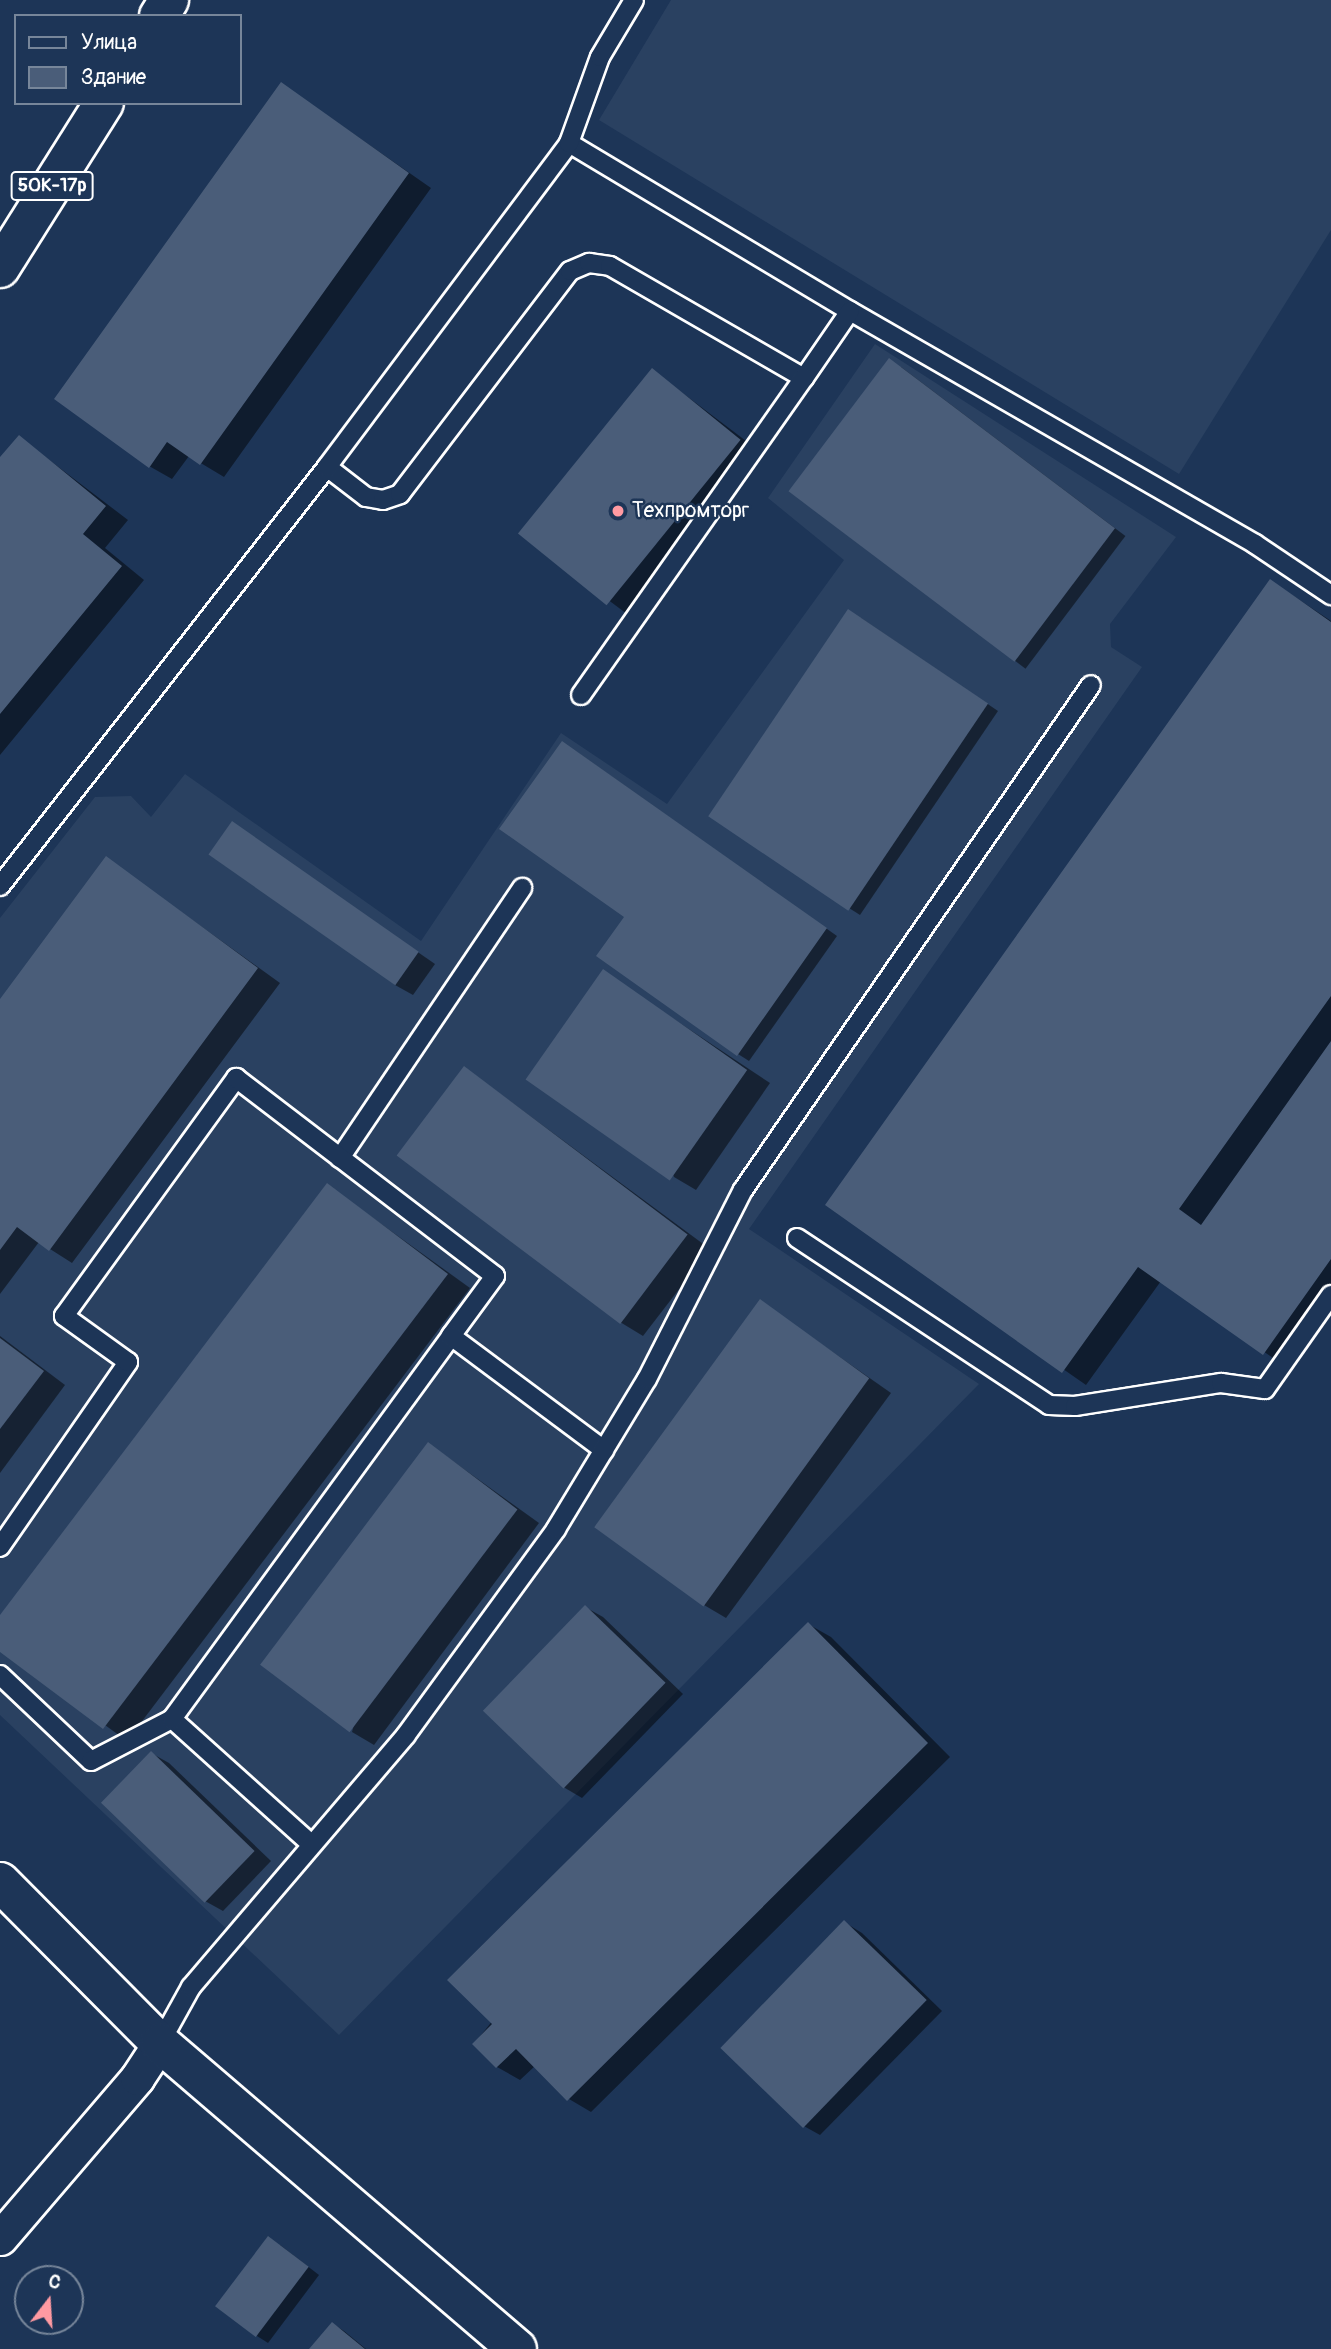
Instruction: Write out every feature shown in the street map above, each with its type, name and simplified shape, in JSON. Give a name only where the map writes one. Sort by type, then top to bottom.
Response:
[{"type":"street","name":"50К-17р","points":[[0,268],[103,105]]},
{"type":"street","points":[[0,1882],[160,2043],[517,2349]]},
{"type":"street","points":[[0,2238],[137,2078],[160,2043]]},
{"type":"lane","points":[[0,886],[327,467],[569,143],[600,57],[634,0]]},
{"type":"lane","points":[[569,143],[850,311],[1255,544],[1331,596]]},
{"type":"lane","points":[[327,467],[366,497],[383,500],[400,494],[570,271],[589,263],[610,266],[804,378]]},
{"type":"lane","points":[[581,695],[850,311]]},
{"type":"lane","points":[[160,2043],[191,1987],[406,1735],[555,1529],[660,1354],[743,1190],[1091,685]]},
{"type":"lane","points":[[340,1157],[522,888]]},
{"type":"lane","points":[[0,1547],[128,1362],[64,1316],[236,1078],[495,1276],[172,1719],[91,1761],[0,1675]]},
{"type":"lane","points":[[797,1238],[1049,1405],[1075,1406],[1221,1383],[1265,1389],[1331,1294]]},
{"type":"lane","points":[[451,1336],[604,1450]]},
{"type":"lane","points":[[172,1719],[311,1844]]},
{"type":"shaded area","points":[[671,0],[1331,0],[1331,230],[1179,474],[599,120]]},
{"type":"shaded area","points":[[875,344],[1176,537],[1110,624],[1111,647],[1142,667],[749,1229],[979,1384],[339,2035],[0,1715],[0,918],[95,797],[131,796],[151,817],[185,774],[421,941],[561,733],[667,804],[844,560],[768,498]]},
{"type":"building","points":[[281,82],[409,173],[200,465],[167,442],[149,468],[54,399]]},
{"type":"building","points":[[889,358],[1115,528],[1015,662],[788,491]]},
{"type":"building","points":[[652,368],[741,440],[607,605],[518,534]]},
{"type":"building","points":[[19,435],[106,506],[83,534],[122,566],[0,714],[0,457]]},
{"type":"building","points":[[1270,579],[1331,622],[1331,996],[1179,1209],[1201,1225],[1331,1041],[1331,1259],[1263,1355],[1138,1267],[1062,1373],[825,1205]]},
{"type":"building","points":[[848,609],[988,704],[848,911],[708,816]]},
{"type":"building","points":[[562,741],[827,928],[737,1056],[596,956],[624,917],[499,829]]},
{"type":"building","points":[[232,821],[419,952],[395,985],[208,855]]},
{"type":"building","points":[[106,856],[258,968],[49,1251],[17,1227],[0,1250],[0,999]]},
{"type":"building","points":[[603,969],[747,1070],[670,1181],[526,1080]]},
{"type":"building","points":[[464,1066],[688,1235],[620,1324],[397,1155]]},
{"type":"building","points":[[327,1183],[448,1274],[103,1729],[0,1652],[0,1615]]},
{"type":"building","points":[[760,1299],[869,1378],[703,1606],[594,1527]]},
{"type":"building","points":[[0,1338],[44,1371],[0,1429]]},
{"type":"building","points":[[428,1442],[517,1509],[350,1732],[260,1665]]},
{"type":"building","points":[[585,1605],[666,1683],[563,1789],[483,1711]]},
{"type":"building","points":[[808,1622],[928,1743],[567,2101],[516,2049],[496,2068],[472,2044],[492,2024],[447,1980]]},
{"type":"building","points":[[151,1751],[255,1851],[205,1903],[101,1803]]},
{"type":"building","points":[[844,1920],[927,2000],[803,2128],[720,2048]]},
{"type":"building","points":[[268,2236],[309,2267],[256,2337],[215,2306]]},
{"type":"building","points":[[332,2322],[365,2349],[309,2349]]},
{"type":"place","name":"Техпромторг","points":[[618,511]]}]
